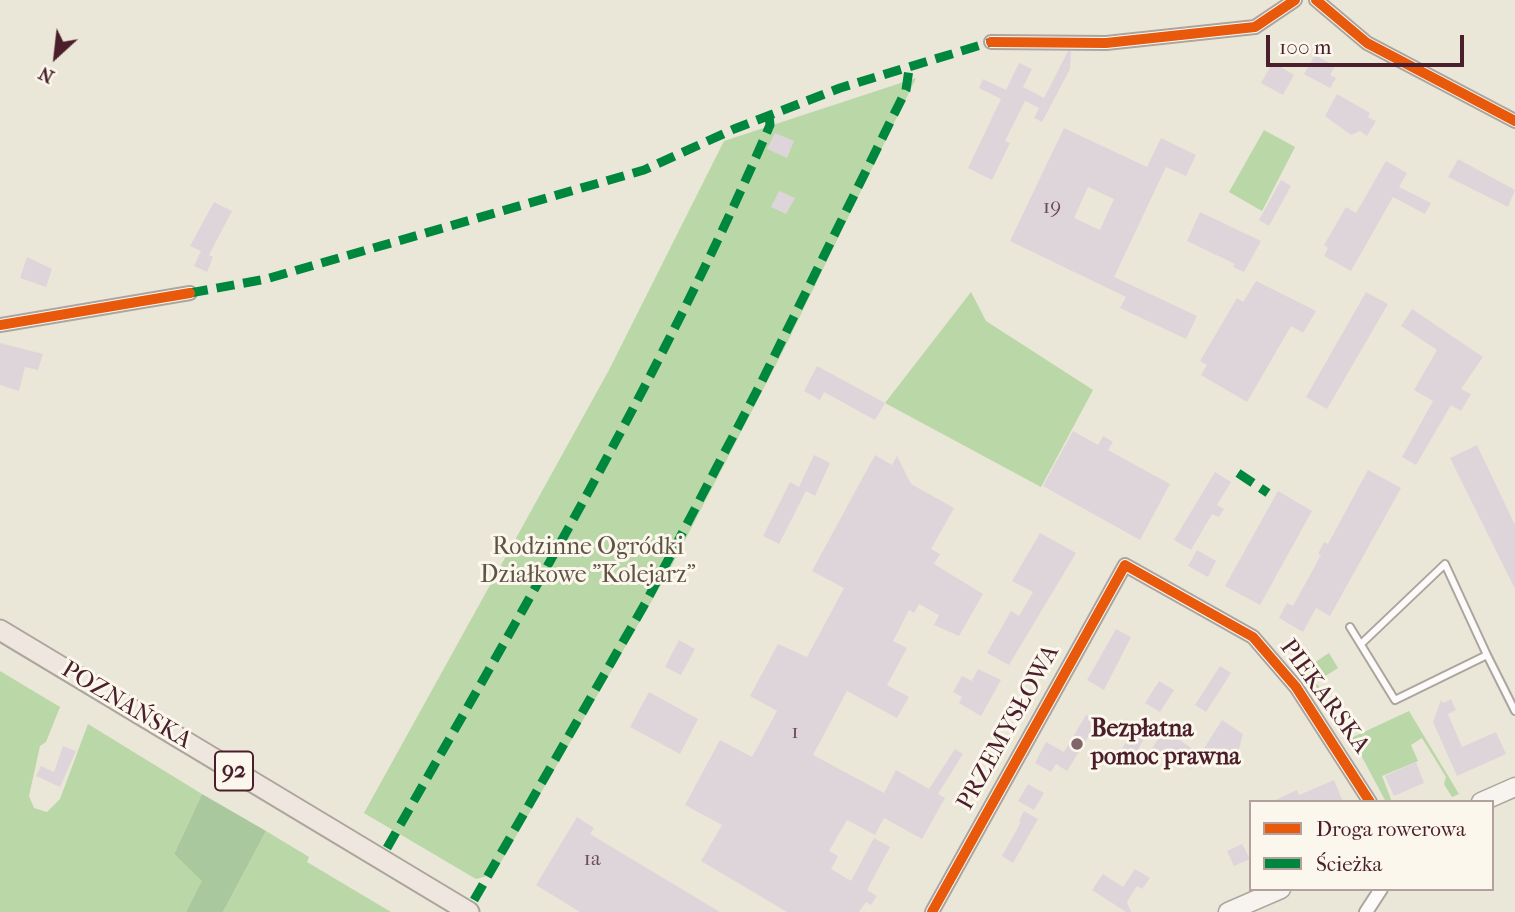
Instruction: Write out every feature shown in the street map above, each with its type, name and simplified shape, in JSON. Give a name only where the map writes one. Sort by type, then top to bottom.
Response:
[{"type":"main road","name":"POZNAŃSKA","points":[[0,630],[469,912]]},
{"type":"street","points":[[990,42],[1106,43],[1255,27],[1295,0]]},
{"type":"street","points":[[1316,0],[1367,43],[1515,121]]},
{"type":"street","points":[[0,325],[190,293]]},
{"type":"street","name":"PIEKARSKA","points":[[1125,565],[1253,637],[1296,687],[1369,800]]},
{"type":"street","name":"PRZEMYSŁOWA","points":[[932,912],[1125,565]]},
{"type":"street","points":[[1486,800],[1515,787]]},
{"type":"street","points":[[1228,912],[1276,891]]},
{"type":"street","points":[[1366,912],[1380,891]]},
{"type":"lane","points":[[1360,644],[1444,564],[1515,711]]},
{"type":"lane","points":[[1350,627],[1395,700],[1487,655]]},
{"type":"green space","name":"Rodzinne Ogródki Działkowe \"Kolejarz\"","points":[[916,78],[785,347],[669,571],[494,874],[476,879],[364,813],[609,370],[724,141]]},
{"type":"green space","points":[[1264,130],[1295,147],[1262,211],[1229,192]]},
{"type":"green space","points":[[971,292],[986,321],[1093,390],[1041,487],[885,403]]},
{"type":"green space","points":[[1329,653],[1338,668],[1316,682],[1351,738],[1409,711],[1459,794],[1452,797],[1444,784],[1446,777],[1422,738],[1411,745],[1418,761],[1382,776],[1391,800],[1385,800],[1362,757],[1311,679],[1301,678],[1305,669]]},
{"type":"green space","points":[[0,671],[60,707],[46,742],[40,746],[29,796],[34,808],[47,812],[60,799],[88,724],[202,794],[174,854],[203,881],[186,912],[0,912]]},
{"type":"green space","points":[[202,794],[266,831],[223,912],[186,912],[202,881],[174,854]]},
{"type":"green space","points":[[266,831],[309,857],[307,862],[391,912],[223,912]]},
{"type":"building","points":[[1068,51],[1071,51],[1070,69],[1042,122],[1034,118],[1039,108],[1025,101],[1005,141],[1010,143],[992,180],[968,168],[1001,99],[979,88],[983,79],[1006,90],[1019,63],[1032,69],[1023,87],[1044,98]]},
{"type":"building","points":[[1315,55],[1335,66],[1330,75],[1336,78],[1330,88],[1304,74]]},
{"type":"building","points":[[1273,62],[1294,75],[1283,95],[1261,83]]},
{"type":"building","points":[[1337,94],[1370,113],[1368,117],[1376,121],[1367,136],[1360,131],[1351,135],[1325,116]]},
{"type":"building","points":[[1064,128],[1147,167],[1161,138],[1196,155],[1186,176],[1166,167],[1114,277],[1197,316],[1186,339],[1120,308],[1126,297],[1010,241]],"holes":[[[1088,187],[1114,199],[1100,230],[1074,218]]]},
{"type":"building","points":[[775,133],[794,141],[787,158],[767,149]]},
{"type":"building","points":[[1458,159],[1515,190],[1508,207],[1448,177]]},
{"type":"building","points":[[1386,161],[1407,173],[1399,187],[1431,203],[1425,214],[1393,197],[1351,271],[1324,256],[1328,248],[1324,245],[1346,207],[1356,213]]},
{"type":"building","points":[[1281,180],[1291,186],[1269,226],[1259,220]]},
{"type":"building","points":[[779,191],[795,198],[786,214],[771,207]]},
{"type":"building","points":[[214,202],[232,211],[209,255],[213,257],[207,272],[194,266],[201,251],[190,246]]},
{"type":"building","points":[[1200,212],[1261,241],[1244,272],[1233,267],[1235,264],[1187,241]]},
{"type":"building","points":[[27,257],[52,269],[46,287],[20,278]]},
{"type":"building","points":[[1256,281],[1316,311],[1303,333],[1291,326],[1247,402],[1201,375],[1207,365],[1200,361],[1237,298],[1243,302]]},
{"type":"building","points":[[1366,292],[1388,304],[1327,409],[1306,397]]},
{"type":"building","points":[[1412,309],[1483,357],[1461,389],[1471,394],[1461,411],[1451,405],[1416,465],[1402,457],[1433,401],[1414,390],[1437,350],[1401,326]]},
{"type":"building","points":[[0,343],[43,354],[38,370],[25,367],[19,391],[0,385]]},
{"type":"building","points":[[817,366],[885,403],[875,420],[824,392],[820,400],[804,391]]},
{"type":"building","points":[[1073,431],[1098,445],[1103,436],[1113,442],[1108,450],[1170,484],[1140,540],[1043,486]]},
{"type":"building","points":[[1477,445],[1515,525],[1515,589],[1450,458]]},
{"type":"building","points":[[814,455],[830,463],[815,496],[806,491],[779,544],[763,536],[790,482],[799,487]]},
{"type":"building","points":[[875,455],[892,465],[897,456],[911,484],[954,508],[931,549],[940,554],[934,564],[983,594],[959,636],[934,625],[939,615],[919,604],[914,613],[909,610],[893,641],[907,648],[887,685],[909,697],[897,718],[847,691],[813,755],[884,793],[896,770],[929,789],[955,749],[963,754],[938,794],[945,798],[922,839],[884,818],[875,835],[847,820],[829,851],[838,856],[831,869],[851,881],[874,838],[890,847],[867,890],[877,896],[871,905],[866,902],[859,912],[787,912],[701,861],[722,825],[685,805],[720,740],[752,757],[777,711],[750,696],[778,644],[807,657],[844,588],[812,571]]},
{"type":"building","points":[[1368,470],[1401,488],[1330,616],[1316,608],[1303,632],[1279,618],[1287,603],[1293,606],[1321,555],[1318,554],[1324,542],[1328,544]]},
{"type":"building","points":[[1215,472],[1231,482],[1217,505],[1224,509],[1219,517],[1212,514],[1191,550],[1174,540]]},
{"type":"building","points":[[1278,491],[1312,511],[1260,605],[1225,586]]},
{"type":"building","points":[[1040,533],[1076,553],[1009,665],[987,653],[1011,611],[1019,616],[1033,592],[1012,581]]},
{"type":"building","points":[[1197,550],[1216,561],[1208,577],[1188,566]]},
{"type":"building","points":[[1116,629],[1131,637],[1104,690],[1087,680]]},
{"type":"building","points":[[679,640],[695,649],[681,675],[665,667]]},
{"type":"building","points":[[1220,666],[1231,673],[1206,712],[1195,705]]},
{"type":"building","points":[[978,669],[1001,680],[981,716],[959,703],[962,697],[953,692],[962,676],[972,681]]},
{"type":"building","points":[[1159,681],[1174,690],[1160,712],[1145,703]]},
{"type":"building","points":[[649,692],[698,719],[680,754],[630,727]]},
{"type":"building","points":[[1451,699],[1456,710],[1448,714],[1462,747],[1496,732],[1506,754],[1457,776],[1433,722],[1441,700],[1443,703]]},
{"type":"building","points":[[1086,715],[1098,721],[1067,771],[1056,764],[1051,772],[1035,763],[1046,742],[1064,752]]},
{"type":"building","points":[[1222,720],[1243,734],[1238,753],[1230,754],[1222,765],[1201,753]]},
{"type":"building","points":[[1164,729],[1201,755],[1191,769],[1168,754],[1165,759],[1151,750]]},
{"type":"building","points":[[1132,732],[1144,739],[1131,761],[1119,754]]},
{"type":"building","points":[[63,746],[76,751],[60,787],[36,776],[41,766],[54,772]]},
{"type":"building","points":[[1416,762],[1424,783],[1394,796],[1385,776]]},
{"type":"building","points":[[1334,780],[1342,800],[1275,800],[1297,790],[1299,795]]},
{"type":"building","points":[[1028,784],[1044,793],[1034,810],[1018,801]]},
{"type":"building","points":[[1024,811],[1038,819],[1013,863],[1002,856],[1021,822],[1019,821]]},
{"type":"building","points":[[577,817],[594,828],[590,834],[720,912],[580,912],[536,885]]},
{"type":"building","points":[[1242,844],[1249,859],[1234,866],[1227,851]]},
{"type":"building","points":[[1135,869],[1150,878],[1142,889],[1137,886],[1127,902],[1131,912],[1126,912],[1092,890],[1103,874],[1123,887]]},
{"type":"marked path","points":[[190,293],[266,279],[644,170],[734,129],[840,88],[991,42]]},
{"type":"marked path","points":[[474,900],[646,602],[760,385],[906,90],[909,69]]},
{"type":"marked path","points":[[387,848],[539,581],[637,401],[728,218],[770,125],[769,115]]},
{"type":"marked path","points":[[1238,473],[1268,493]]},
{"type":"cycle path","points":[[991,42],[1106,43],[1255,27],[1295,0]]},
{"type":"cycle path","points":[[1316,0],[1367,43],[1515,121]]},
{"type":"cycle path","points":[[0,325],[190,293]]},
{"type":"cycle path","points":[[932,912],[1125,565],[1253,637],[1296,687],[1369,800]]},
{"type":"place","name":"Bezpłatna pomoc prawna","points":[[1077,744]]}]
